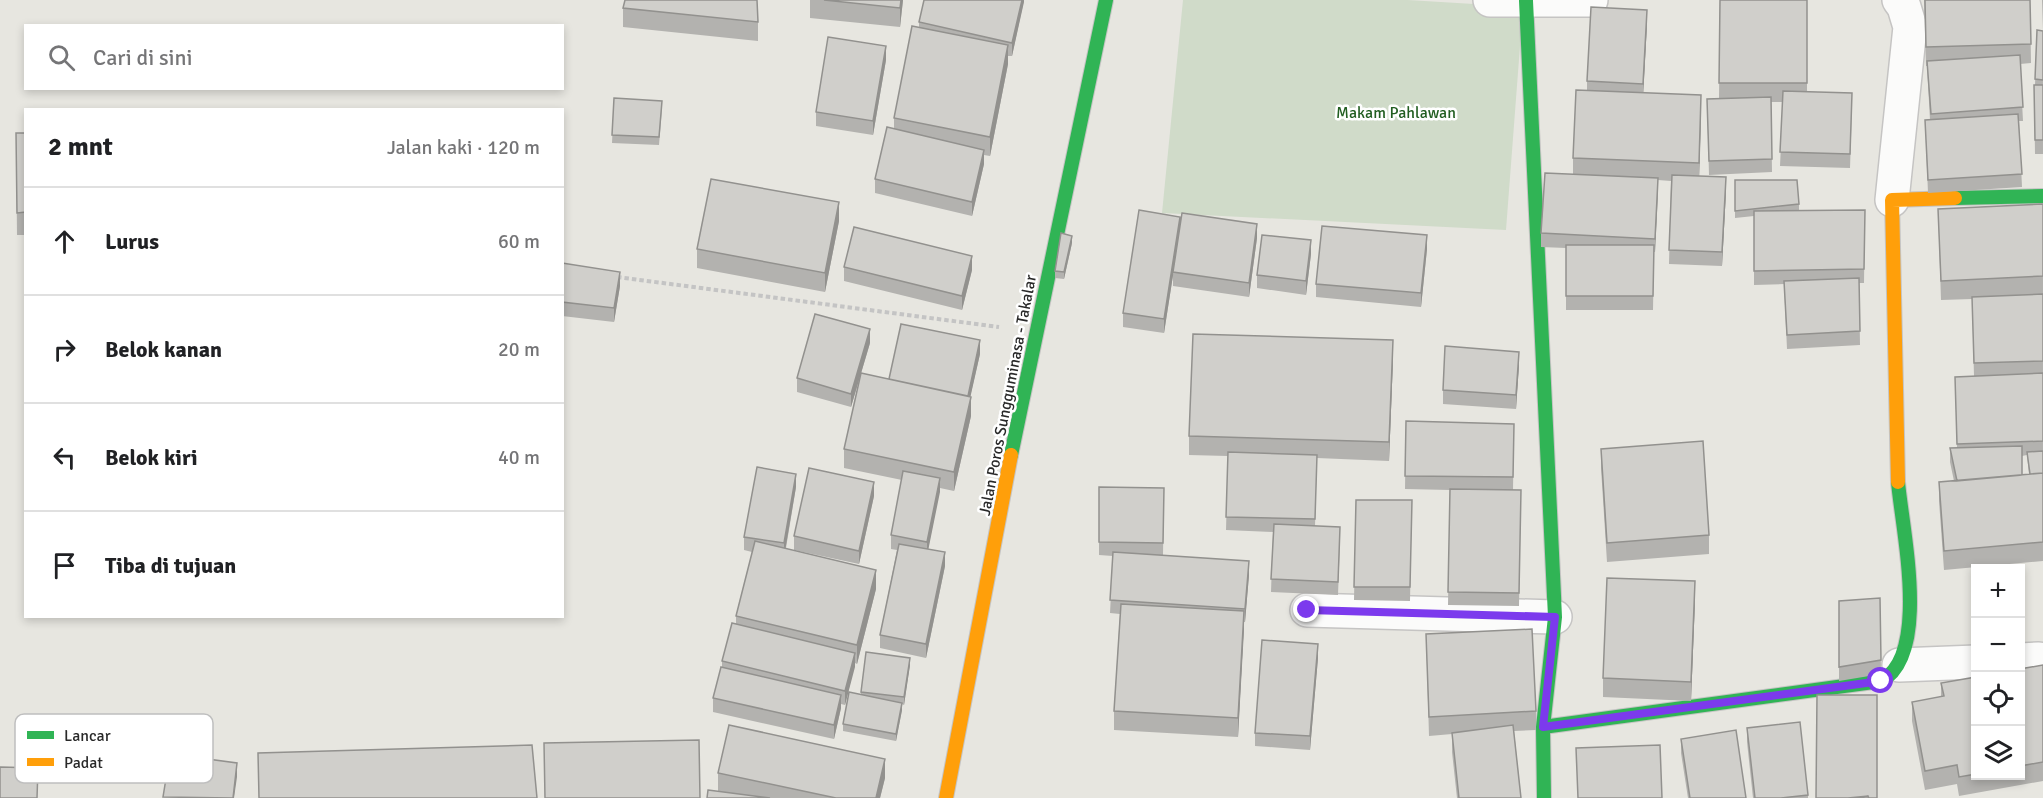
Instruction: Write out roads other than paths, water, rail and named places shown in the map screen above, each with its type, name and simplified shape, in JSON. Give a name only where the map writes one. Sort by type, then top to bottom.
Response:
[{"type":"main road","name":"Jalan Poros Sungguminasa - Takalar","points":[[946,798],[1035,332],[1106,0]]},
{"type":"main road","points":[[1526,1],[1555,617],[1543,727],[1544,798]]},
{"type":"main road","points":[[1543,727],[1891,678],[1903,654],[1909,599],[1898,481],[1892,200],[2043,196]]},
{"type":"street","points":[[1490,0],[1591,0]]},
{"type":"street","points":[[1892,200],[1910,27],[1904,7],[1899,0]]},
{"type":"street","points":[[1307,610],[1555,617]]},
{"type":"street","points":[[1899,665],[1971,662]]},
{"type":"park label","name":"Makam Pahlawan","points":[[1396,112]]}]
